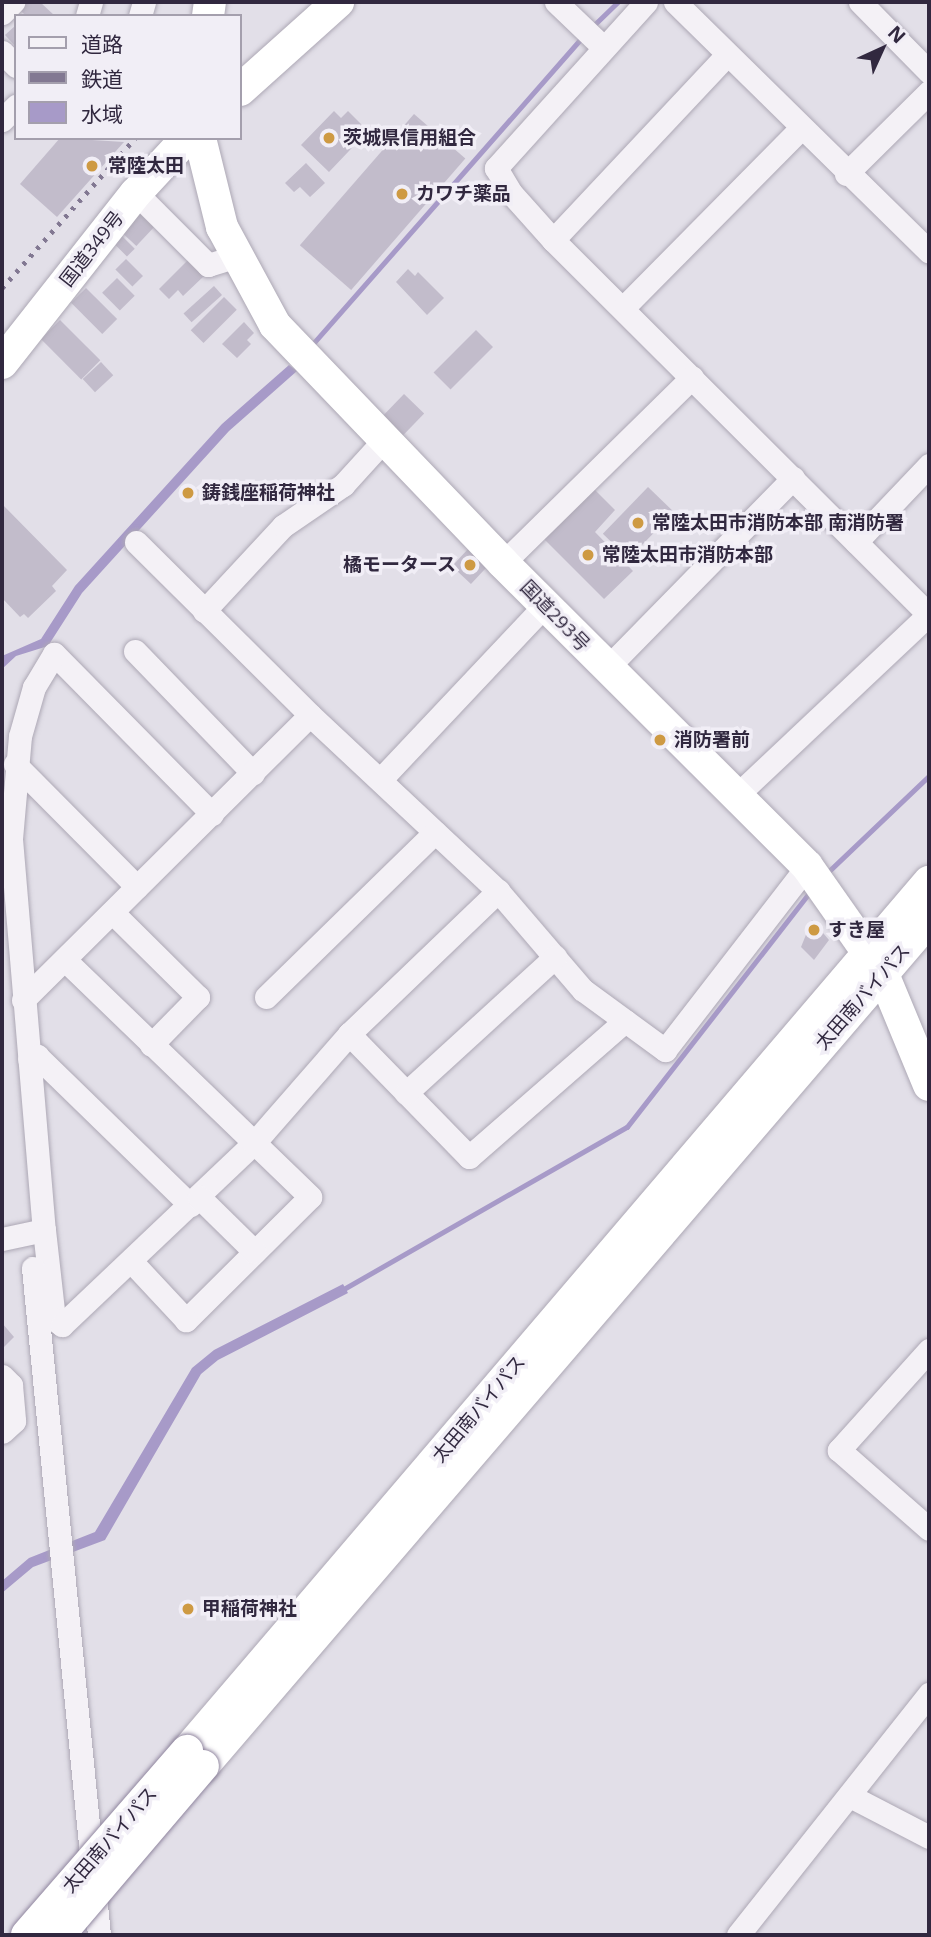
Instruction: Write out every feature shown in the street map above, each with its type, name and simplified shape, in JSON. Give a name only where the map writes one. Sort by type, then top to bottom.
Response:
[{"type":"highway","points":[[242,88],[338,2]]},
{"type":"highway","name":"国道349号","points":[[2,363],[136,193],[185,140]]},
{"type":"highway","name":"国道293号","points":[[200,140],[209,187],[235,257],[275,325],[545,605],[807,866],[876,962],[929,1085]]},
{"type":"highway","name":"太田南バイパス","points":[[59,1935],[195,1759],[876,962],[929,882]]},
{"type":"highway","name":"太田南バイパス","points":[[876,962],[929,920]]},
{"type":"highway","name":"太田南バイパス","points":[[27,1935],[195,1759]]},
{"type":"street","points":[[2,13],[13,2]]},
{"type":"street","points":[[556,2],[602,46]]},
{"type":"street","points":[[646,2],[602,46],[496,168],[511,193],[553,240],[929,615],[736,796]]},
{"type":"street","points":[[675,2],[846,174],[929,252]]},
{"type":"street","points":[[860,2],[929,72]]},
{"type":"street","points":[[553,240],[727,55]]},
{"type":"street","points":[[846,174],[929,92]]},
{"type":"street","points":[[623,308],[801,128]]},
{"type":"street","points":[[136,193],[208,265],[235,257]]},
{"type":"street","points":[[503,562],[692,377]]},
{"type":"street","points":[[204,611],[283,526],[343,485],[384,440]]},
{"type":"street","points":[[856,542],[929,465]]},
{"type":"street","points":[[607,668],[793,478]]},
{"type":"street","points":[[136,542],[310,715],[498,891],[583,990],[665,1050],[807,866]]},
{"type":"street","points":[[381,779],[545,605]]},
{"type":"street","points":[[135,650],[253,773]]},
{"type":"street","points":[[99,1935],[37,1232],[29,1059],[11,839],[15,764],[34,687],[54,654],[212,814]]},
{"type":"street","points":[[23,1000],[310,715]]},
{"type":"street","points":[[15,764],[138,887]]},
{"type":"street","points":[[266,997],[435,832]]},
{"type":"street","points":[[37,1232],[54,1319],[62,1325],[132,1262],[254,1143],[349,1034],[498,891]]},
{"type":"street","points":[[112,912],[198,998],[151,1045]]},
{"type":"street","points":[[406,1093],[555,957]]},
{"type":"street","points":[[65,960],[310,1197],[186,1320],[132,1262]]},
{"type":"street","points":[[349,1034],[469,1157],[625,1021]]},
{"type":"street","points":[[29,1059],[37,1056],[195,1201],[255,1252]]},
{"type":"street","points":[[2,1239],[37,1232]]},
{"type":"street","points":[[929,1350],[839,1450],[929,1529]]},
{"type":"street","points":[[2,1376],[11,1385],[14,1421],[2,1432]]},
{"type":"street","points":[[741,1934],[850,1796],[918,1720],[929,1694]]},
{"type":"street","points":[[850,1796],[929,1837]]},
{"type":"water","points":[[289,365],[297,371],[229,431],[82,593],[48,646],[16,656],[2,669],[2,656],[41,639],[75,586],[222,424]]},
{"type":"water","points":[[343,1284],[348,1293],[218,1360],[201,1374],[105,1540],[33,1567],[2,1593],[2,1581],[29,1558],[95,1532],[192,1368],[214,1350]]},
{"type":"building","points":[[27,2],[40,2],[53,14],[24,14],[19,9]]},
{"type":"building","points":[[14,27],[14,45],[5,35]]},
{"type":"building","points":[[334,111],[341,118],[348,111],[368,131],[329,172],[301,145]]},
{"type":"building","points":[[414,114],[465,159],[351,290],[300,245]]},
{"type":"building","points":[[58,140],[124,142],[57,217],[20,184]]},
{"type":"building","points":[[306,163],[325,183],[310,197],[300,187],[294,192],[285,183]]},
{"type":"building","points":[[138,212],[154,227],[136,246],[120,231]]},
{"type":"building","points":[[122,236],[135,249],[127,257],[114,244]]},
{"type":"building","points":[[126,259],[143,276],[132,287],[115,270]]},
{"type":"building","points":[[188,260],[204,276],[183,296],[178,290],[169,299],[159,289]]},
{"type":"building","points":[[408,269],[415,276],[418,272],[444,298],[427,315],[396,282]]},
{"type":"building","points":[[117,278],[135,296],[120,311],[102,293]]},
{"type":"building","points":[[214,286],[222,295],[192,322],[184,313]]},
{"type":"building","points":[[86,288],[117,319],[102,334],[71,303]]},
{"type":"building","points":[[224,297],[237,310],[203,343],[191,330]]},
{"type":"building","points":[[60,320],[100,360],[81,379],[41,339]]},
{"type":"building","points":[[244,322],[254,333],[247,340],[251,344],[237,358],[222,344]]},
{"type":"building","points":[[476,330],[493,347],[451,389],[434,372]]},
{"type":"building","points":[[101,362],[113,375],[95,392],[83,379]]},
{"type":"building","points":[[404,394],[424,413],[401,437],[381,418]]},
{"type":"building","name":"常陸太田市消防本部 南消防署","points":[[648,487],[674,512],[629,559],[603,534]]},
{"type":"building","name":"常陸太田市消防本部","points":[[594,489],[615,510],[595,532],[633,571],[604,599],[543,538]]},
{"type":"building","points":[[2,504],[67,570],[52,586],[56,591],[28,618],[24,614],[20,617],[2,598]]},
{"type":"building","points":[[469,548],[488,566],[471,584],[452,566]]},
{"type":"building","name":"すき屋","points":[[812,920],[829,940],[814,960],[801,947]]},
{"type":"building","points":[[2,1323],[14,1337],[2,1349]]},
{"type":"waterway","points":[[593,26],[618,2]]},
{"type":"waterway","points":[[311,346],[582,37]]},
{"type":"waterway","points":[[826,874],[929,776]]},
{"type":"waterway","points":[[342,1290],[627,1127],[811,891]]},
{"type":"railway","points":[[2,288],[133,140]]},
{"type":"place","name":"茨城県信用組合","points":[[329,138]]},
{"type":"place","name":"常陸太田","points":[[92,166]]},
{"type":"place","name":"カワチ薬品","points":[[402,194]]},
{"type":"place","name":"鋳銭座稲荷神社","points":[[188,493]]},
{"type":"place","name":"常陸太田市消防本部 南消防署","points":[[638,523]]},
{"type":"place","name":"常陸太田市消防本部","points":[[588,555]]},
{"type":"place","name":"橘モータース","points":[[470,565]]},
{"type":"place","name":"消防署前","points":[[660,740]]},
{"type":"place","name":"すき屋","points":[[814,930]]},
{"type":"place","name":"甲稲荷神社","points":[[188,1609]]}]
